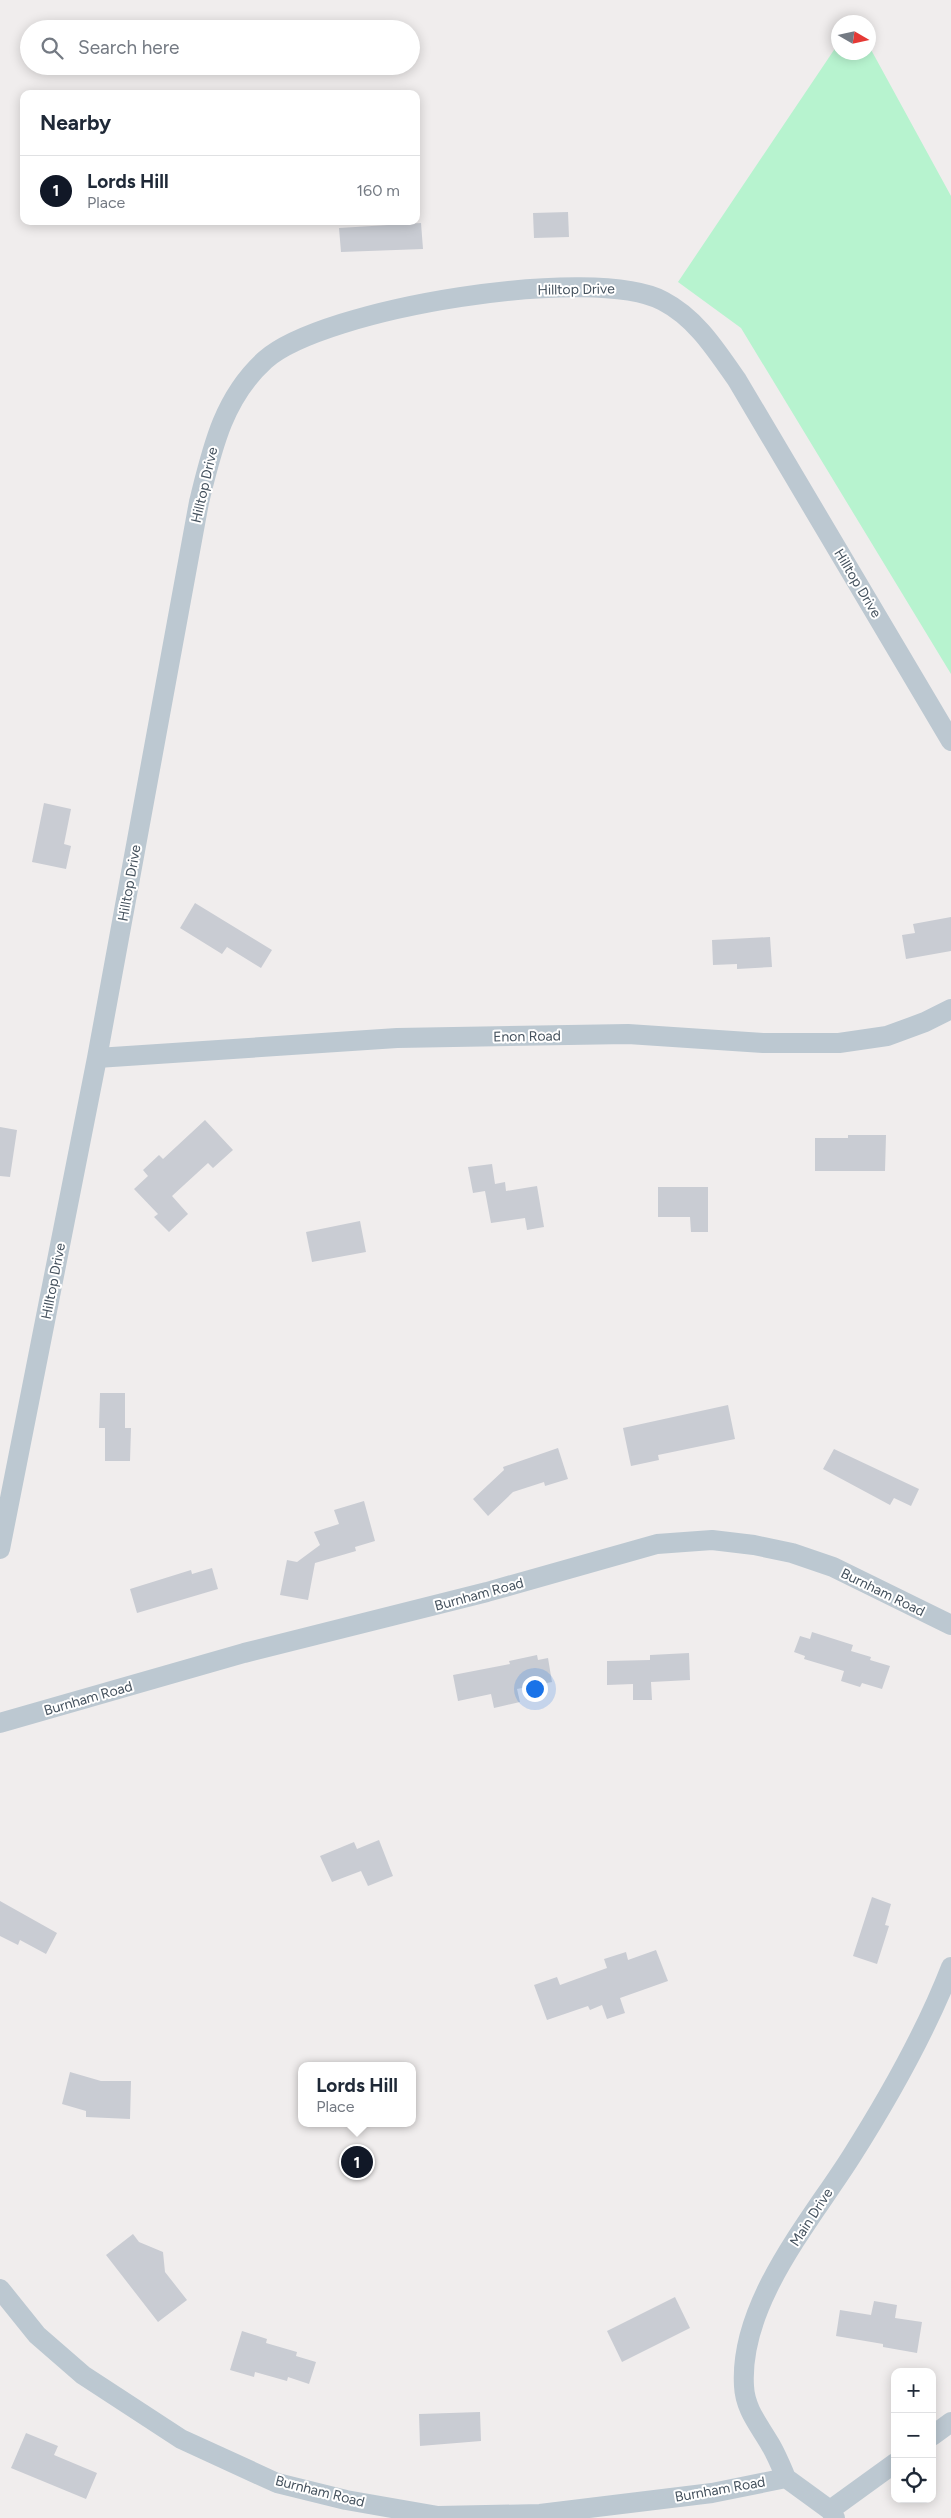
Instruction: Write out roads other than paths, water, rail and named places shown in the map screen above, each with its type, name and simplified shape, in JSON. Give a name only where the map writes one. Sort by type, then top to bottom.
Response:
[{"type":"street","name":"Hilltop Drive","points":[[0,1549],[97,1058],[184,582],[214,442],[228,410],[244,383],[265,360],[282,348],[332,327],[410,305],[566,286],[623,288],[662,300],[692,321],[713,345],[737,380],[951,741]]},
{"type":"street","name":"Enon Road","points":[[97,1058],[397,1038],[628,1034],[763,1043],[839,1043],[887,1036],[925,1022],[951,1009]]},
{"type":"street","name":"Burnham Road","points":[[0,1723],[244,1653],[487,1592],[657,1544],[712,1540],[754,1545],[792,1553],[833,1567],[951,1625]]},
{"type":"street","name":"Main Drive","points":[[786,2478],[771,2445],[749,2410],[744,2386],[746,2345],[770,2280],[851,2157],[918,2042],[951,1967]]},
{"type":"street","name":"Burnham Road","points":[[0,2289],[37,2335],[83,2375],[181,2440],[277,2483],[346,2500],[438,2516],[540,2514],[712,2493],[786,2478]]},
{"type":"street","points":[[936,2433],[951,2422]]},
{"type":"street","points":[[786,2478],[832,2514],[891,2466]]},
{"type":"place","name":"Lords Hill","points":[[357,2162]]}]
